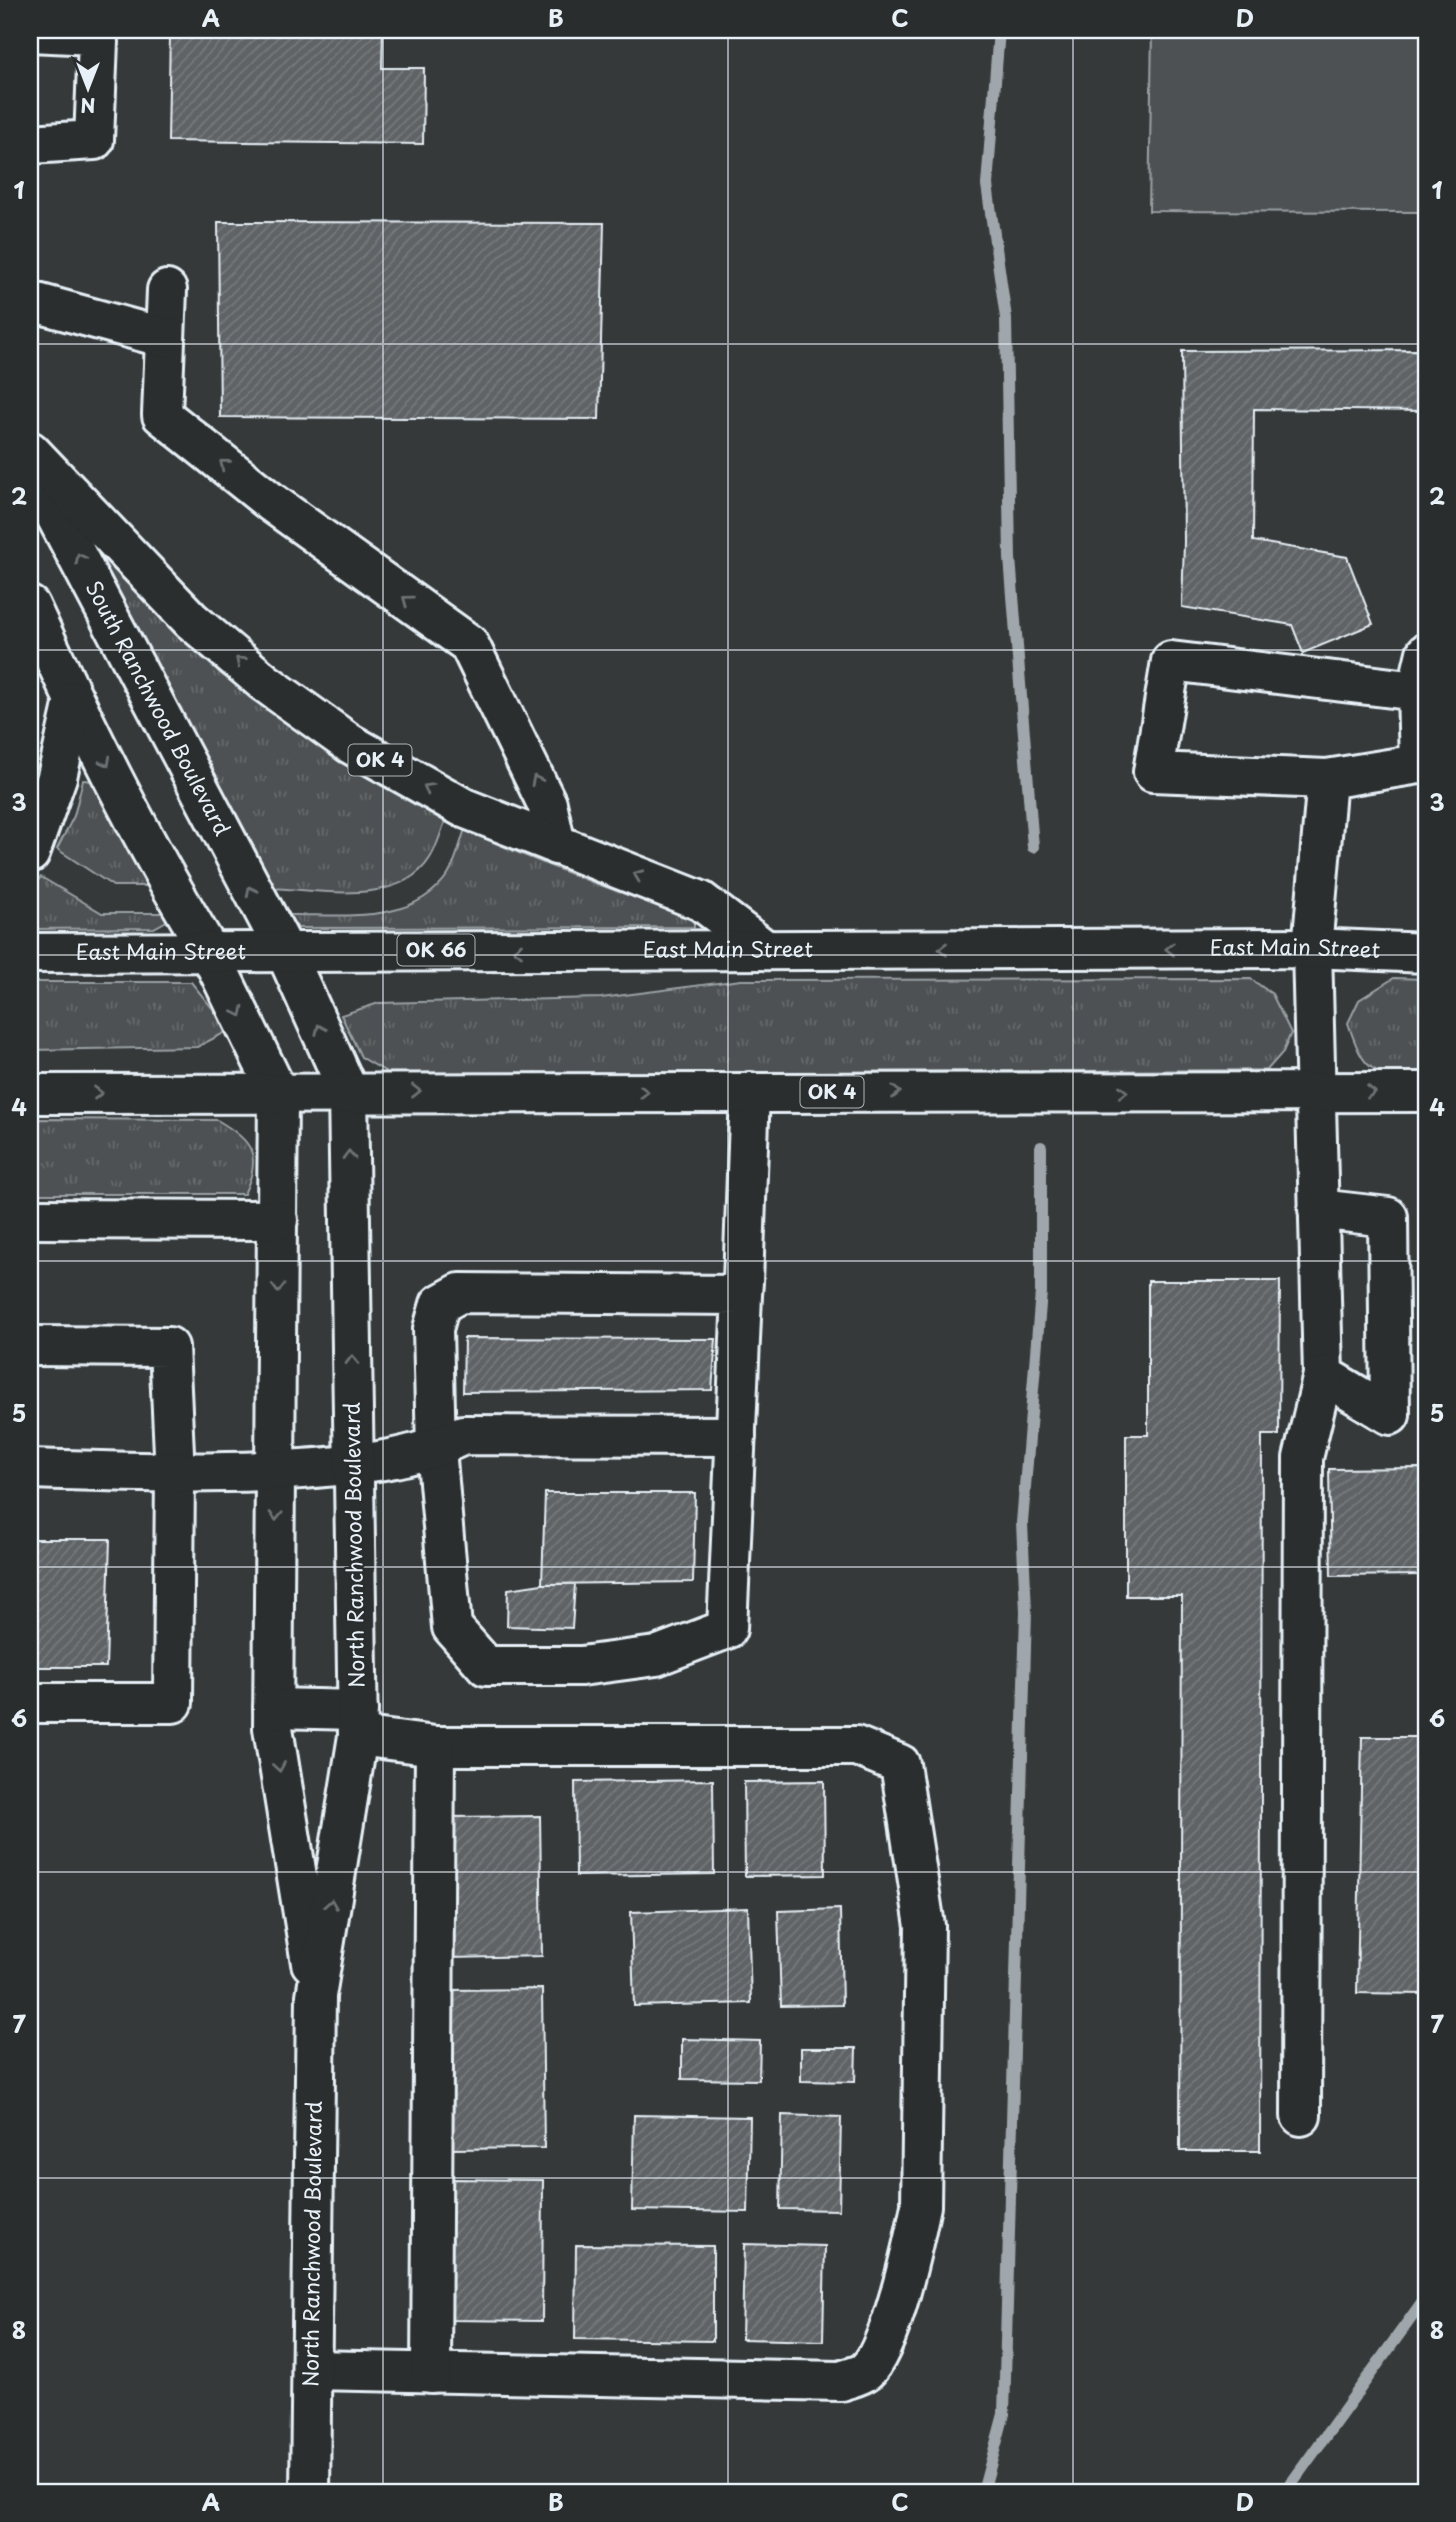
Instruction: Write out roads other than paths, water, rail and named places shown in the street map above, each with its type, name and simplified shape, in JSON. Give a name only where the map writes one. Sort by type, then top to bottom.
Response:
[{"type":"main road","points":[[30,32],[85,33],[95,35],[98,41],[94,140],[30,144]]},
{"type":"main road","points":[[167,290],[162,415],[271,502],[469,645],[547,804],[556,845]]},
{"type":"main road","points":[[30,301],[165,338]]},
{"type":"main road","name":"OK 4","points":[[30,451],[191,620],[264,682],[349,743],[464,808],[701,901],[764,949]]},
{"type":"main road","name":"South Ranchwood Boulevard","points":[[30,467],[285,951],[348,1091]]},
{"type":"main road","points":[[30,606],[74,701],[180,904],[209,951],[278,1093],[30,1094]]},
{"type":"main road","points":[[1417,691],[1171,661],[1153,772],[1327,779],[1419,764],[1417,691],[1426,653]]},
{"type":"main road","points":[[30,853],[57,777],[74,701]]},
{"type":"main road","points":[[1301,2116],[1303,1458],[1323,1375],[1312,948],[1327,779]]},
{"type":"main road","name":"East Main Street","points":[[30,953],[1312,948],[1426,953]]},
{"type":"main road","name":"North Ranchwood Boulevard","points":[[310,2492],[316,1996],[358,1723],[348,1091]]},
{"type":"main road","points":[[742,1296],[460,1293],[447,1298],[436,1314],[433,1329],[436,1448],[452,1627],[486,1666],[581,1666],[656,1656],[727,1629],[742,1296],[750,1092]]},
{"type":"main road","name":"OK 4","points":[[278,1093],[1426,1092]]},
{"type":"main road","name":"North Ranchwood Boulevard","points":[[278,1093],[273,1728],[316,1996]]},
{"type":"main road","points":[[1318,1209],[1388,1217],[1390,1415],[1323,1375]]},
{"type":"main road","points":[[30,1219],[278,1220]]},
{"type":"main road","points":[[30,1346],[169,1347],[175,1474],[173,1703],[30,1703]]},
{"type":"main road","points":[[30,1469],[175,1474],[354,1465],[436,1448],[463,1435],[736,1436]]},
{"type":"main road","points":[[273,1708],[358,1723],[435,1746],[856,1746],[900,1764],[925,1926],[920,2206],[913,2244],[880,2354],[865,2372],[841,2381],[312,2370]]},
{"type":"main road","points":[[431,2373],[435,1746]]},
{"type":"waterway","points":[[999,30],[987,185],[1006,318],[1010,558],[1033,847]]},
{"type":"waterway","points":[[983,2492],[1004,2414],[1026,1611],[1022,1523],[1041,1292],[1041,1147]]},
{"type":"waterway","points":[[1285,2492],[1426,2297]]}]
